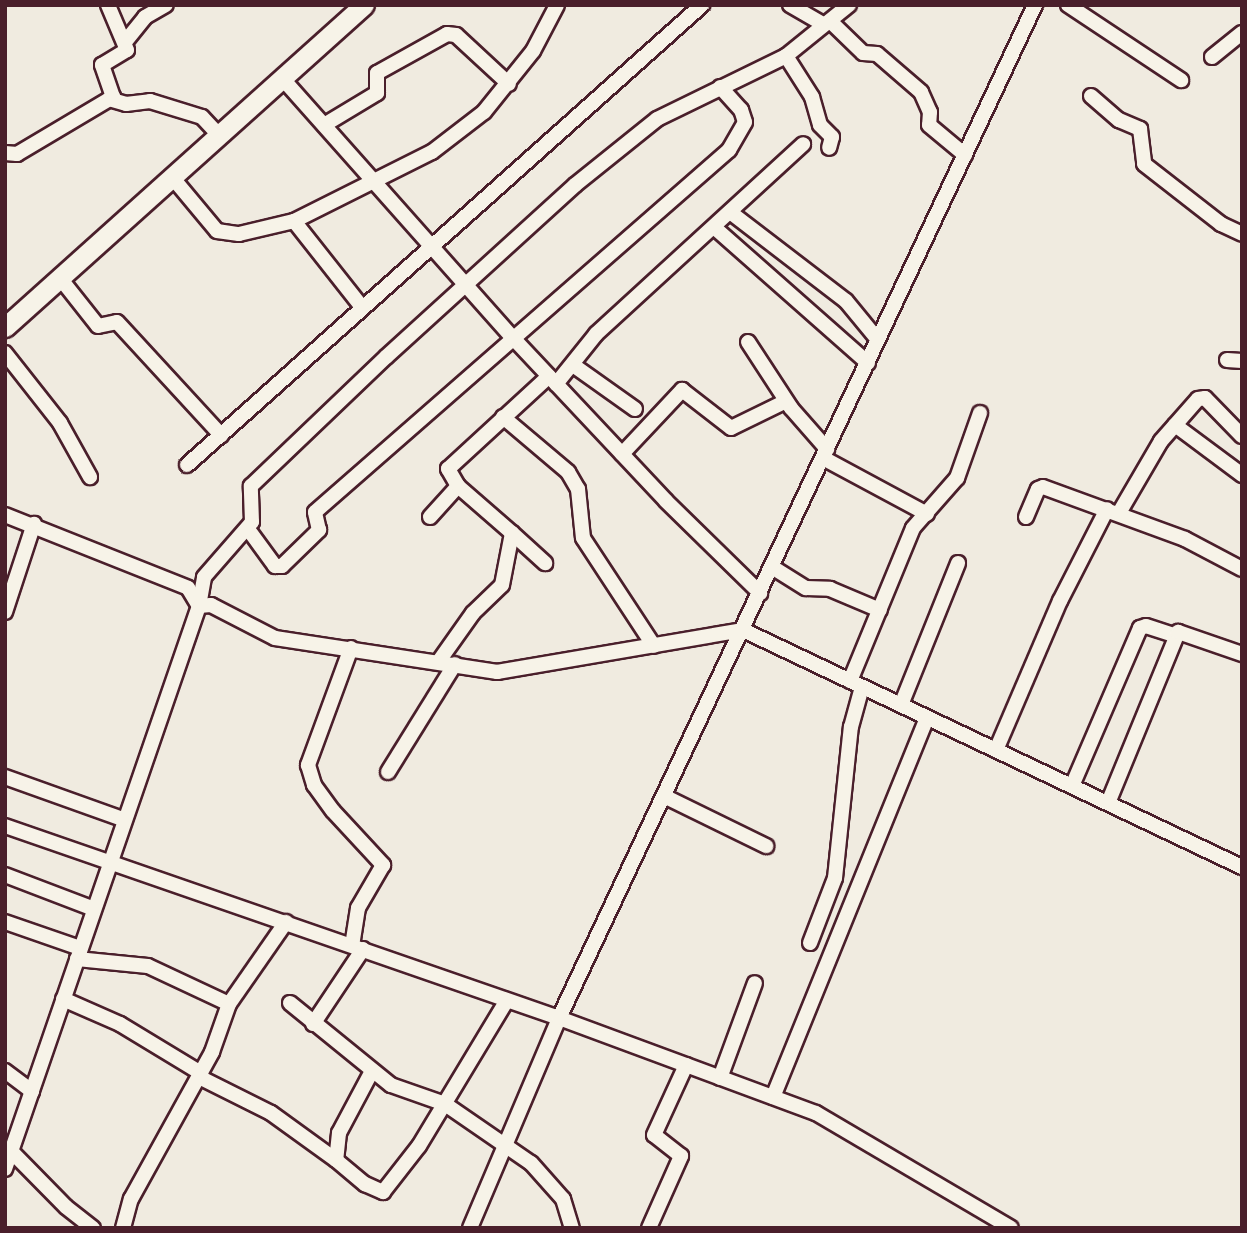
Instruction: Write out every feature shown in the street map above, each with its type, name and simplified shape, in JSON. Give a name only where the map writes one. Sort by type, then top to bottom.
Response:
[{"type":"main road","points":[[5,327],[364,5]]},
{"type":"street","points":[[5,153],[17,154],[109,99],[113,94],[102,65],[124,54],[125,42],[108,5]]},
{"type":"street","points":[[125,42],[145,17],[166,5]]},
{"type":"street","points":[[172,177],[217,231],[239,234],[294,221],[432,152],[484,112],[509,84],[557,5]]},
{"type":"street","points":[[187,466],[702,5]]},
{"type":"street","points":[[790,5],[827,23],[863,53],[877,54],[921,92],[930,113],[929,125],[965,155]]},
{"type":"street","points":[[93,1228],[7,1159],[199,606],[204,578],[247,528],[254,482],[575,185],[657,119],[786,55],[849,5]]},
{"type":"street","points":[[470,1228],[559,1018],[1035,5]]},
{"type":"street","points":[[1068,5],[1181,80]]},
{"type":"street","points":[[1212,57],[1242,33]]},
{"type":"street","points":[[324,125],[377,93],[377,73],[447,34],[456,35],[509,84]]},
{"type":"street","points":[[786,55],[812,97],[820,125],[832,137],[829,148]]},
{"type":"street","points":[[282,78],[552,380],[760,593]]},
{"type":"street","points":[[247,528],[275,566],[282,566],[319,530],[315,512],[737,141],[744,116],[720,87]]},
{"type":"street","points":[[1091,96],[1119,120],[1140,129],[1144,164],[1221,224],[1242,234]]},
{"type":"street","points":[[109,99],[126,104],[150,100],[202,117],[219,135]]},
{"type":"street","points":[[545,563],[458,486],[448,469],[503,417],[573,365],[596,334],[715,228],[803,144]]},
{"type":"street","points":[[730,212],[846,301],[878,340]]},
{"type":"street","points":[[294,221],[362,307]]},
{"type":"street","points":[[715,228],[868,363]]},
{"type":"street","points":[[60,278],[98,326],[117,322],[221,435]]},
{"type":"street","points":[[748,342],[786,401],[825,454],[927,514]]},
{"type":"street","points":[[5,352],[60,423],[90,477]]},
{"type":"street","points":[[573,365],[635,409]]},
{"type":"street","points":[[622,454],[682,390],[731,428],[786,401]]},
{"type":"street","points":[[996,750],[1060,601],[1113,511],[1175,425],[1198,399],[1205,398],[1242,436]]},
{"type":"street","points":[[810,943],[835,878],[856,684],[880,610],[913,528],[957,478],[981,413]]},
{"type":"street","points":[[503,417],[568,472],[578,489],[583,538],[654,646]]},
{"type":"street","points":[[1175,425],[1242,475]]},
{"type":"street","points":[[430,517],[458,486]]},
{"type":"street","points":[[1026,517],[1041,486],[1185,539],[1242,569]]},
{"type":"street","points":[[5,515],[34,524],[191,590],[199,606]]},
{"type":"street","points":[[5,612],[34,524]]},
{"type":"street","points":[[439,661],[473,614],[502,585],[512,533]]},
{"type":"street","points":[[901,705],[958,563]]},
{"type":"street","points":[[772,567],[806,588],[830,589],[880,610]]},
{"type":"street","points":[[199,606],[211,606],[275,638],[497,672],[743,630],[1242,867]]},
{"type":"street","points":[[1072,786],[1140,628],[1146,626],[1176,636],[1186,632],[1242,654]]},
{"type":"street","points":[[1108,803],[1176,636]]},
{"type":"street","points":[[313,1024],[358,947],[358,908],[383,865],[333,811],[314,785],[308,765],[351,648]]},
{"type":"street","points":[[388,772],[455,664]]},
{"type":"street","points":[[773,1097],[927,718]]},
{"type":"street","points":[[5,777],[125,820]]},
{"type":"street","points":[[664,796],[766,846]]},
{"type":"street","points":[[5,826],[111,860],[559,1018],[816,1114],[1011,1228]]},
{"type":"street","points":[[5,875],[94,909]]},
{"type":"street","points":[[124,1228],[131,1199],[200,1075],[229,1004],[286,922]]},
{"type":"street","points":[[7,925],[78,954],[148,966],[229,1004]]},
{"type":"street","points":[[720,1078],[755,983]]},
{"type":"street","points":[[63,999],[120,1024],[200,1075],[271,1113],[365,1184],[383,1192],[445,1104],[508,1000]]},
{"type":"street","points":[[290,1003],[373,1071],[404,1091],[445,1104],[537,1169],[563,1199],[571,1227]]},
{"type":"street","points":[[649,1228],[681,1156],[654,1135],[686,1065]]},
{"type":"street","points":[[335,1160],[339,1133],[373,1071]]},
{"type":"street","points":[[5,1072],[32,1091]]}]
